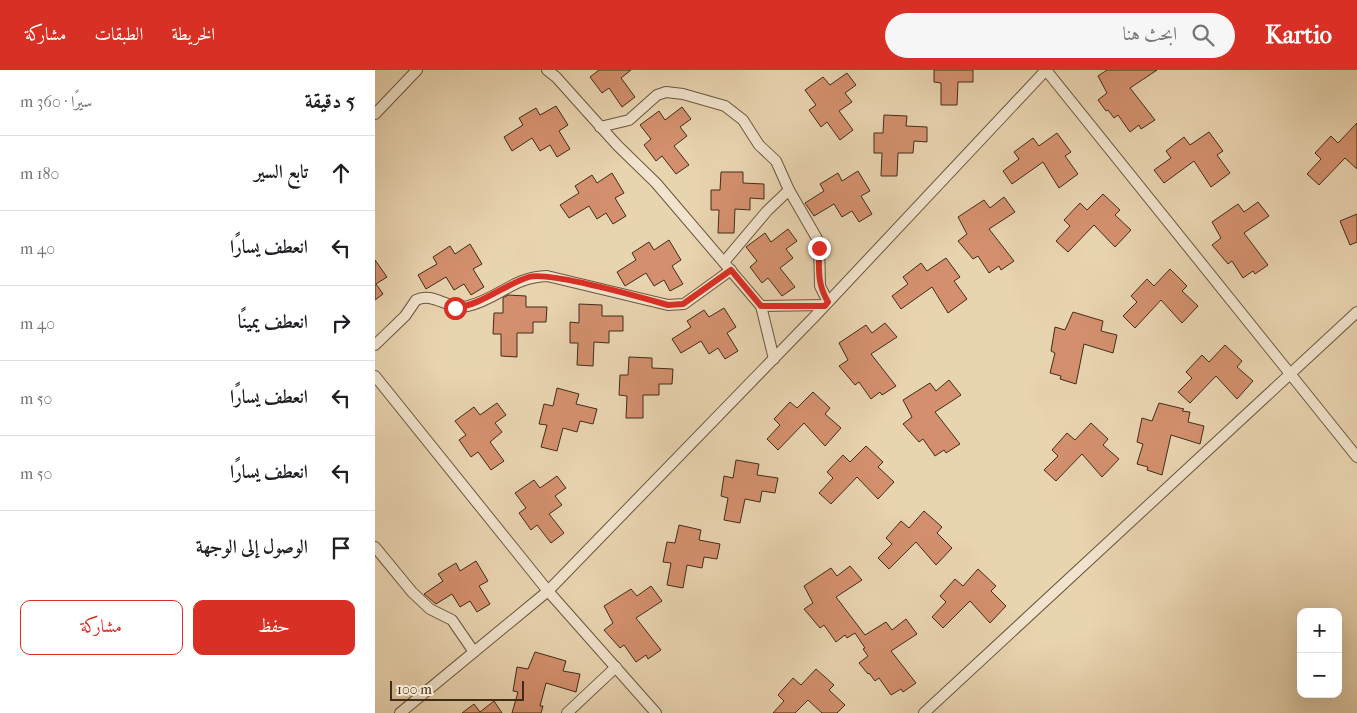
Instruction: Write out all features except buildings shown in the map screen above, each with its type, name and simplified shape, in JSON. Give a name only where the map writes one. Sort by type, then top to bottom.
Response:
[{"type":"street","points":[[375,114],[417,70]]},
{"type":"street","points":[[547,70],[556,77],[600,127],[656,183],[761,306],[774,359]]},
{"type":"street","points":[[400,713],[548,591],[827,304],[1046,70],[1357,457]]},
{"type":"street","points":[[600,127],[629,120],[657,95],[666,92],[683,94],[725,106],[743,120],[759,145],[776,161],[789,190],[819,242],[820,286],[827,304]]},
{"type":"street","points":[[375,345],[386,337],[405,316],[416,300],[428,297],[455,308],[468,306],[531,276],[547,276],[668,305],[683,304],[727,266],[767,211],[789,190]]},
{"type":"street","points":[[761,306],[827,304]]},
{"type":"street","points":[[924,713],[1357,312]]},
{"type":"street","points":[[375,376],[548,591],[656,713]]},
{"type":"street","points":[[375,547],[412,592],[430,609],[452,620],[474,652]]},
{"type":"street","points":[[567,713],[616,667]]},
{"type":"route","points":[[455,308],[483,301],[531,276],[563,278],[668,305],[683,304],[731,270],[761,306],[825,306],[828,302],[821,290],[818,278],[819,248]]}]
